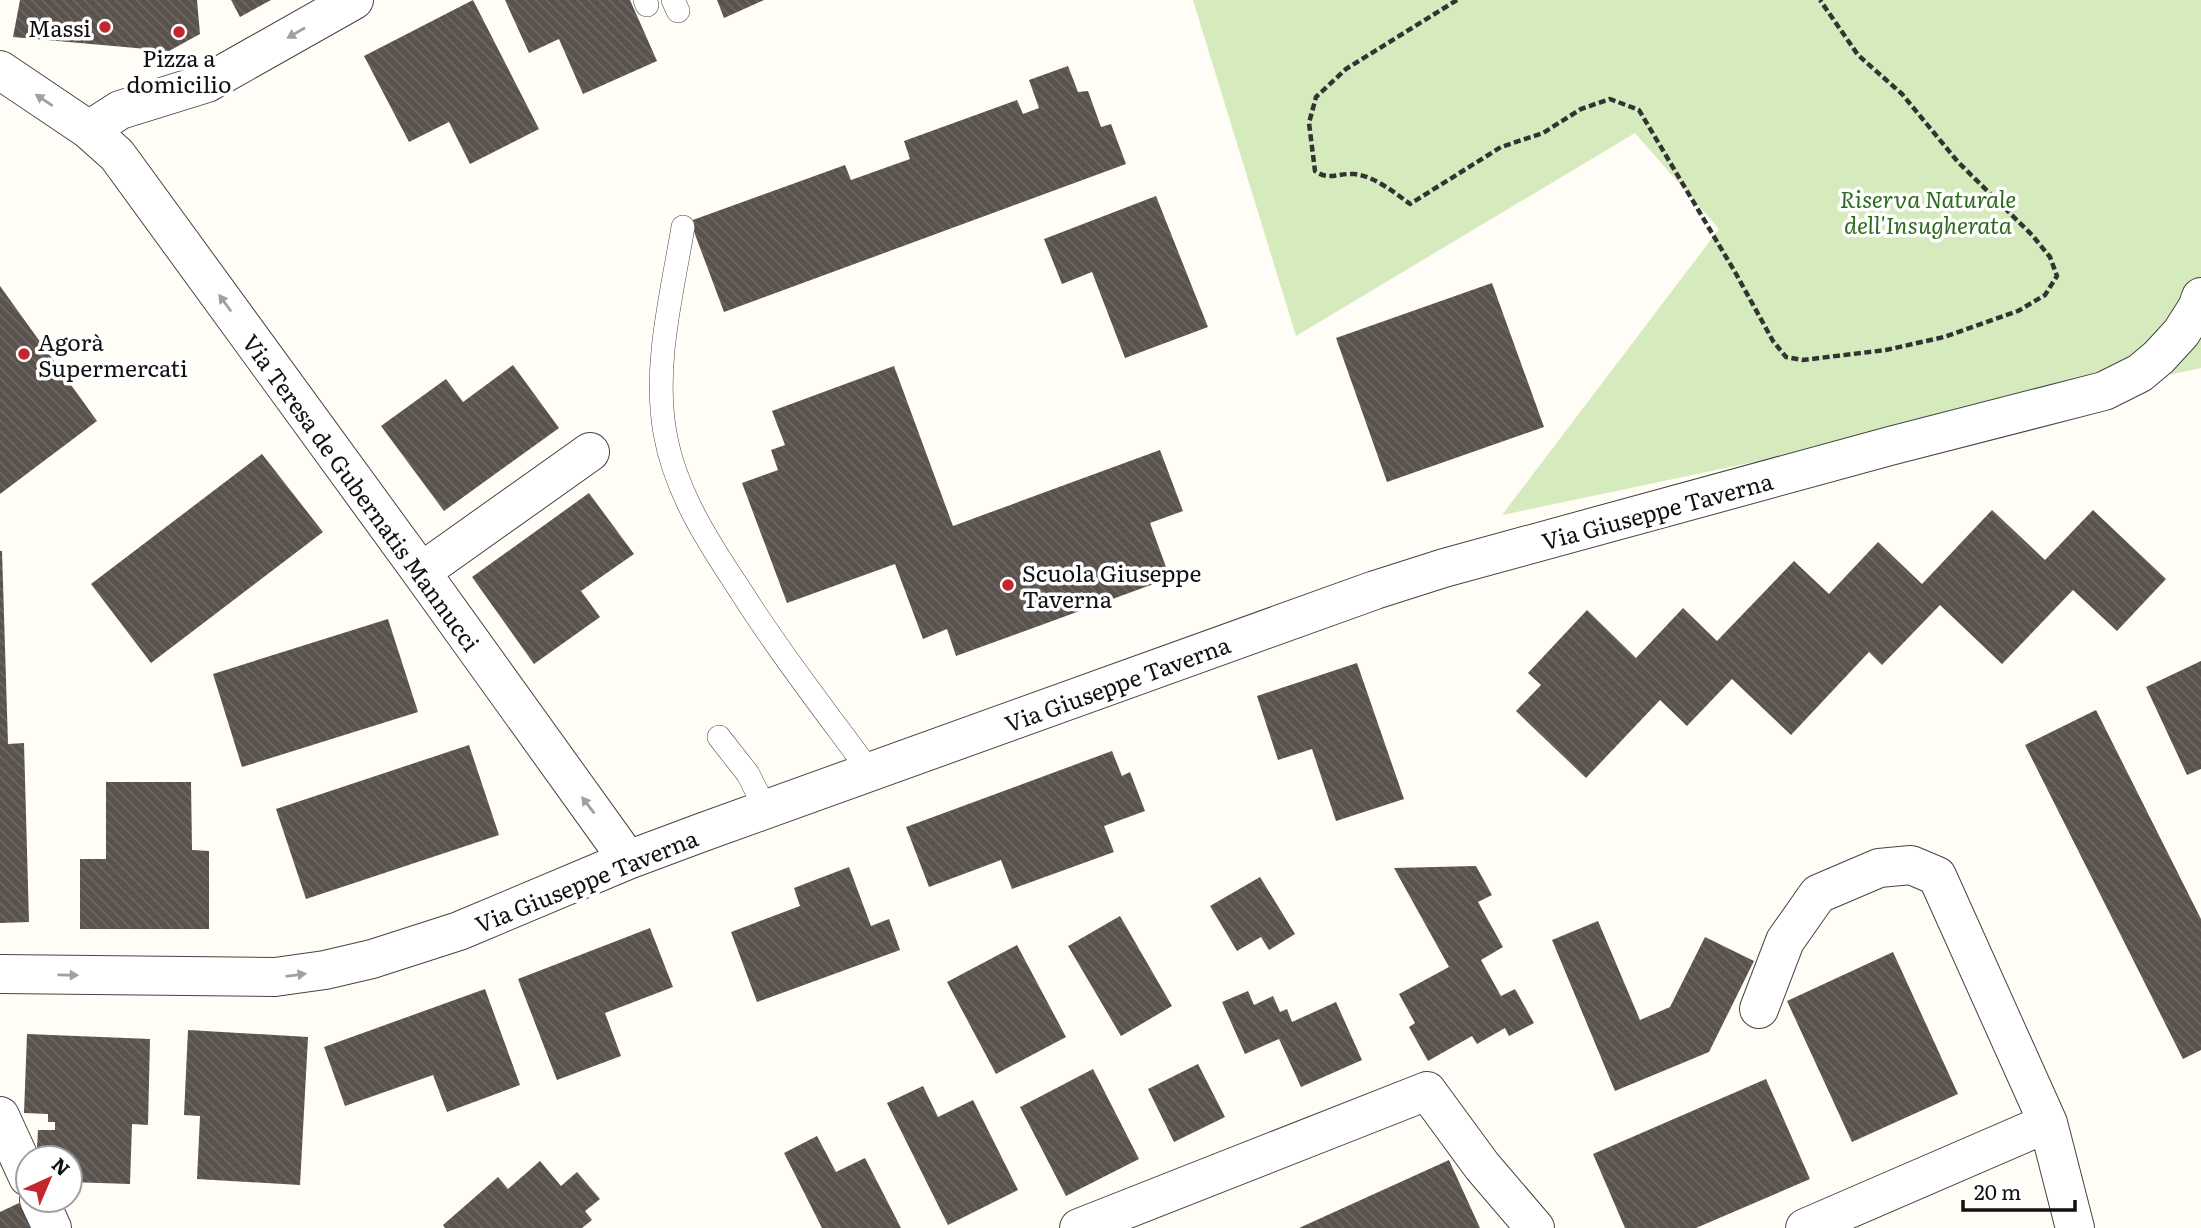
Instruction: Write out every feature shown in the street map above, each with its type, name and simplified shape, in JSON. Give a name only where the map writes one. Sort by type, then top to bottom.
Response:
[{"type":"street","points":[[89,130],[120,110],[207,83],[354,0]]},
{"type":"street","name":"Via Teresa de Gubernatis Mannucci","points":[[0,70],[89,130],[130,173],[628,860]]},
{"type":"street","name":"Via Giuseppe Taverna","points":[[0,974],[275,977],[325,971],[372,959],[458,931],[628,860],[1362,594],[1444,568],[1890,446],[2104,391],[2140,373],[2159,357],[2181,333],[2201,297]]},
{"type":"street","points":[[421,572],[590,452]]},
{"type":"street","points":[[1759,1009],[1785,941],[1818,894],[1879,868],[1911,865],[1937,876],[2048,1123],[2075,1228]]},
{"type":"street","points":[[1079,1228],[1427,1091],[1482,1166],[1535,1228]]},
{"type":"street","points":[[0,1116],[14,1146]]},
{"type":"street","points":[[1805,1228],[2048,1123]]},
{"type":"lane","points":[[683,227],[661,373],[665,433],[678,477],[689,506],[739,590],[870,772]]},
{"type":"lane","points":[[719,737],[748,774],[766,810]]},
{"type":"path","points":[[1457,0],[1346,69],[1316,97],[1309,122],[1315,171],[1323,177],[1355,174],[1383,185],[1410,204],[1501,147],[1543,133],[1581,109],[1610,99],[1639,110],[1773,341],[1786,358],[1803,360],[1885,350],[1944,337],[2018,311],[2045,295],[2057,276],[2050,257],[2032,235],[1958,162],[1902,94],[1858,55],[1821,0]]},
{"type":"green space","name":"Riserva Naturale dell'Insugherata","points":[[1193,0],[2201,0],[2201,368],[1502,515],[1719,229],[1635,133],[1296,336]]},
{"type":"building","points":[[20,0],[197,0],[200,34],[169,51],[13,37]]},
{"type":"building","points":[[231,0],[271,0],[240,17]]},
{"type":"building","points":[[473,0],[539,129],[470,164],[449,122],[409,142],[364,56]]},
{"type":"building","points":[[505,0],[630,0],[657,61],[583,94],[559,39],[529,53]]},
{"type":"building","points":[[717,0],[764,0],[724,18]]},
{"type":"building","points":[[1068,66],[1078,92],[1088,91],[1101,127],[1111,124],[1126,164],[724,312],[690,221],[845,165],[851,180],[910,159],[904,141],[1017,100],[1023,114],[1039,108],[1029,80]]},
{"type":"building","points":[[1156,196],[1208,327],[1125,358],[1092,272],[1062,284],[1044,239]]},
{"type":"building","points":[[1492,283],[1544,427],[1387,482],[1336,338]]},
{"type":"building","name":"Agorà Supermercati","points":[[0,286],[97,421],[0,494]]},
{"type":"building","points":[[513,365],[559,428],[444,511],[381,426],[446,379],[463,402]]},
{"type":"building","points":[[894,366],[953,526],[1160,450],[1183,511],[1150,523],[1170,578],[956,656],[947,629],[923,639],[895,564],[787,603],[742,483],[778,470],[771,450],[785,445],[772,411]]},
{"type":"building","points":[[262,454],[323,532],[151,663],[91,584]]},
{"type":"building","points":[[589,493],[634,554],[581,591],[600,617],[534,664],[472,577]]},
{"type":"building","points":[[1992,510],[2045,560],[2093,510],[2166,579],[2117,631],[2073,590],[2002,664],[1940,605],[1882,665],[1869,652],[1791,735],[1732,679],[1687,726],[1660,700],[1586,778],[1516,711],[1541,685],[1528,673],[1587,610],[1636,658],[1683,608],[1717,641],[1794,561],[1829,594],[1878,542],[1922,584]]},
{"type":"building","points":[[0,551],[8,744],[24,743],[29,922],[0,923]]},
{"type":"building","points":[[388,619],[418,712],[242,767],[213,674]]},
{"type":"building","points":[[2201,661],[2201,769],[2187,775],[2146,687]]},
{"type":"building","points":[[1357,663],[1404,799],[1336,821],[1312,749],[1278,760],[1257,696]]},
{"type":"building","points":[[2096,710],[2201,919],[2201,1050],[2183,1059],[2025,745]]},
{"type":"building","points":[[469,745],[499,835],[306,899],[276,809]]},
{"type":"building","points":[[1112,751],[1122,776],[1130,772],[1145,811],[1104,826],[1114,852],[1012,889],[1001,860],[929,887],[906,827]]},
{"type":"building","points":[[106,782],[191,782],[192,850],[209,851],[209,929],[80,929],[80,859],[106,859]]},
{"type":"building","points":[[1476,866],[1492,895],[1478,902],[1503,947],[1481,960],[1501,996],[1515,989],[1534,1023],[1509,1036],[1505,1028],[1477,1044],[1472,1036],[1428,1061],[1409,1027],[1415,1023],[1399,994],[1449,967],[1394,868]]},
{"type":"building","points":[[849,867],[871,926],[889,919],[900,950],[757,1002],[731,932],[800,906],[794,888]]},
{"type":"building","points":[[1260,877],[1295,934],[1269,950],[1261,937],[1237,951],[1210,906]]},
{"type":"building","points":[[1120,916],[1172,1006],[1121,1036],[1068,946]]},
{"type":"building","points":[[1598,921],[1640,1020],[1670,1007],[1705,937],[1754,961],[1709,1052],[1615,1091],[1552,940]]},
{"type":"building","points":[[650,928],[673,987],[605,1013],[621,1056],[557,1080],[518,979]]},
{"type":"building","points":[[1017,945],[1066,1037],[996,1074],[947,982]]},
{"type":"building","points":[[1893,952],[1958,1094],[1852,1142],[1787,1001]]},
{"type":"building","points":[[485,989],[520,1085],[447,1112],[433,1075],[345,1106],[324,1047]]},
{"type":"building","points":[[1248,991],[1254,1005],[1273,996],[1280,1012],[1287,1009],[1292,1022],[1336,1002],[1362,1060],[1301,1087],[1279,1039],[1245,1054],[1222,1002]]},
{"type":"building","points":[[188,1030],[308,1037],[300,1185],[197,1179],[200,1116],[184,1115]]},
{"type":"building","points":[[27,1034],[150,1039],[148,1125],[132,1124],[130,1184],[84,1182],[84,1144],[37,1144],[38,1130],[55,1130],[55,1122],[48,1122],[48,1114],[24,1113]]},
{"type":"building","points":[[1198,1064],[1225,1117],[1174,1142],[1148,1089]]},
{"type":"building","points":[[1093,1069],[1139,1159],[1066,1196],[1020,1107]]},
{"type":"building","points":[[1766,1079],[1810,1179],[1696,1228],[1625,1228],[1593,1154]]},
{"type":"building","points":[[923,1086],[938,1117],[973,1100],[1018,1190],[948,1225],[887,1103]]},
{"type":"building","points":[[817,1136],[836,1172],[865,1158],[901,1228],[822,1228],[784,1153]]},
{"type":"building","points":[[1449,1160],[1480,1228],[1299,1228]]},
{"type":"building","points":[[540,1161],[561,1186],[577,1172],[600,1199],[585,1211],[592,1220],[582,1228],[445,1228],[443,1225],[498,1177],[508,1189]]},
{"type":"building","points":[[14,1205],[14,1214],[25,1214],[32,1228],[0,1228],[0,1212]]},
{"type":"place","name":"Massi","points":[[105,27]]},
{"type":"place","name":"Pizza a domicilio","points":[[179,32]]},
{"type":"place","name":"Agorà Supermercati","points":[[24,354]]},
{"type":"place","name":"Scuola Giuseppe Taverna","points":[[1008,585]]}]
